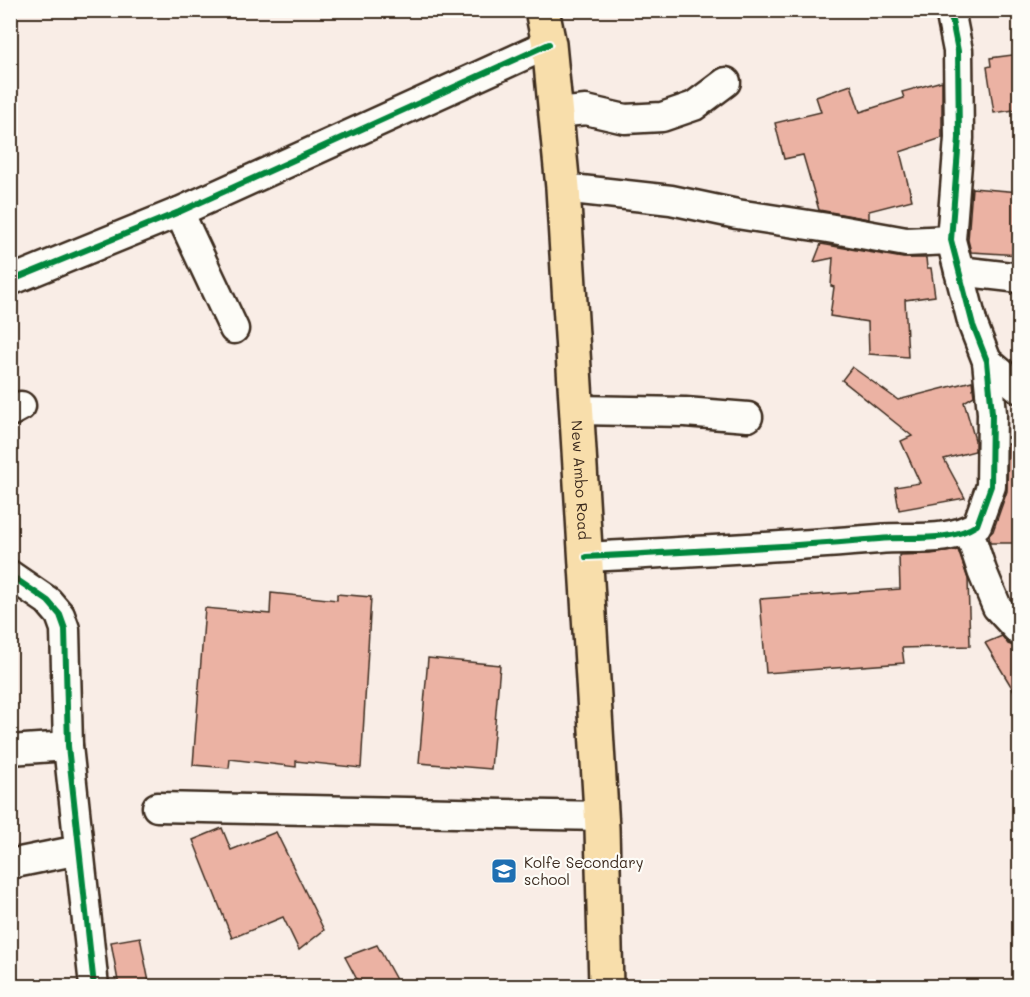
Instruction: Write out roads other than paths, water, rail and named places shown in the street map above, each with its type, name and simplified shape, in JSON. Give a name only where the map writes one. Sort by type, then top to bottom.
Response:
[{"type":"main road","name":"New Ambo Road","points":[[542,10],[549,44],[563,188],[602,816],[606,987]]},
{"type":"street","points":[[586,557],[930,537],[959,534],[977,525],[991,486],[992,413],[987,361],[973,325],[951,240],[959,138],[958,51],[950,10]]},
{"type":"street","points":[[10,281],[179,213],[549,44]]},
{"type":"street","points":[[557,113],[586,110],[625,119],[662,117],[694,106],[726,82]]},
{"type":"street","points":[[563,188],[671,200],[736,214],[906,242],[951,240]]},
{"type":"street","points":[[179,213],[234,329]]},
{"type":"street","points":[[959,271],[1020,278]]},
{"type":"street","points":[[987,361],[1020,388]]},
{"type":"street","points":[[577,410],[685,412],[748,417]]},
{"type":"street","points":[[969,531],[982,571],[998,607],[1020,632]]},
{"type":"street","points":[[10,575],[48,602],[60,615],[65,629],[68,746],[94,987]]},
{"type":"street","points":[[10,750],[68,746]]},
{"type":"street","points":[[157,807],[602,816]]},
{"type":"street","points":[[10,864],[79,850]]},
{"type":"place","name":"Kolfe Secondary school","points":[[504,871]]}]
